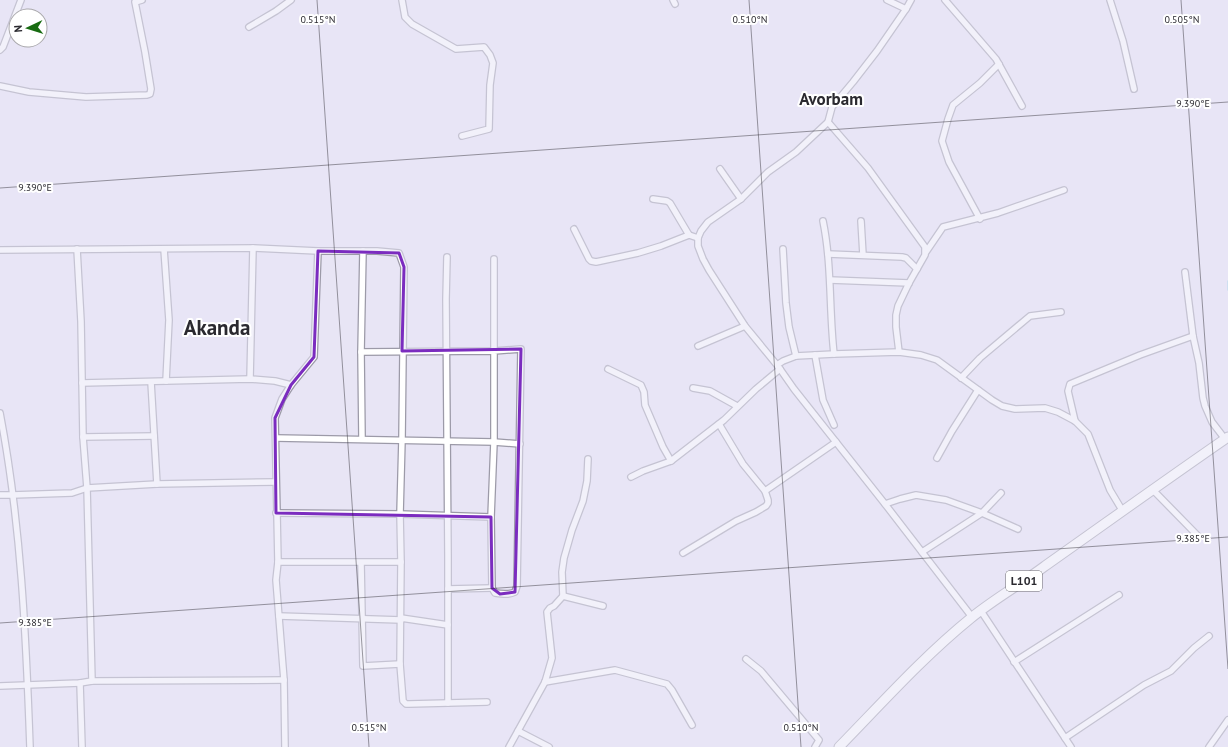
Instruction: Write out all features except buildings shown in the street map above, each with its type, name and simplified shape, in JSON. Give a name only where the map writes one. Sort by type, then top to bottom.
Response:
[{"type":"main road","name":"L101","points":[[839,747],[920,665],[972,617],[1226,438]]},
{"type":"street","points":[[0,50],[3,47],[21,0]]},
{"type":"street","points":[[0,86],[29,92],[86,97],[150,94],[145,52],[135,2],[142,0]]},
{"type":"street","points":[[249,27],[291,0]]},
{"type":"street","points":[[402,0],[405,17],[412,24],[456,49],[484,47],[490,55],[493,62],[490,85],[489,129],[462,136]]},
{"type":"street","points":[[887,0],[906,9]]},
{"type":"street","points":[[911,0],[857,77],[832,107],[828,122],[796,152],[768,172],[741,199],[708,222],[698,238],[698,246],[709,270],[745,326],[972,617]]},
{"type":"street","points":[[945,0],[996,59],[1022,106]]},
{"type":"street","points":[[1110,0],[1123,41],[1134,90]]},
{"type":"street","points":[[980,218],[949,162],[942,141],[953,105],[980,83],[999,64]]},
{"type":"street","points":[[828,122],[868,168],[925,247],[926,252]]},
{"type":"street","points":[[720,170],[741,199]]},
{"type":"street","points":[[899,352],[896,327],[898,306],[926,252],[943,227],[998,213],[1064,190]]},
{"type":"street","points":[[654,199],[667,201],[670,203],[689,235]]},
{"type":"street","points":[[823,221],[828,254],[834,354]]},
{"type":"street","points":[[861,221],[863,255]]},
{"type":"street","points":[[574,229],[589,259],[596,262],[638,253],[689,235],[698,238]]},
{"type":"street","points":[[250,379],[253,248]]},
{"type":"street","points":[[0,250],[253,248],[318,251],[387,251],[400,253],[404,267],[400,514],[400,664],[403,701],[406,704],[487,702]]},
{"type":"street","points":[[77,249],[82,321],[83,437],[87,488],[92,681]]},
{"type":"street","points":[[164,249],[169,320],[166,381]]},
{"type":"street","points":[[783,249],[788,319],[796,356]]},
{"type":"street","points":[[285,747],[284,680],[276,580],[278,562],[275,418],[282,399],[314,357],[318,251]]},
{"type":"street","points":[[362,439],[361,352],[363,251]]},
{"type":"street","points":[[828,254],[902,257],[906,258],[917,269]]},
{"type":"street","points":[[447,257],[448,703]]},
{"type":"street","points":[[361,352],[494,351],[521,349],[517,586],[515,592],[511,594],[495,593],[492,588],[491,517],[494,442],[494,351],[494,259]]},
{"type":"street","points":[[1185,272],[1203,398],[1212,422],[1226,438]]},
{"type":"street","points":[[830,280],[909,283]]},
{"type":"street","points":[[961,378],[980,358],[1030,316],[1061,312]]},
{"type":"street","points":[[698,346],[745,326]]},
{"type":"street","points":[[1075,421],[1068,391],[1070,384],[1140,355],[1193,336]]},
{"type":"street","points":[[631,477],[671,461],[724,420],[783,361],[796,356],[899,352],[921,355],[937,360],[1002,406],[1015,409],[1045,408],[1058,412],[1075,421],[1088,434],[1110,490],[1122,510]]},
{"type":"street","points":[[815,355],[823,400],[834,425]]},
{"type":"street","points":[[608,369],[641,385],[643,388],[645,405],[663,447],[671,461]]},
{"type":"street","points":[[82,383],[250,379],[292,384]]},
{"type":"street","points":[[151,382],[158,484]]},
{"type":"street","points":[[693,388],[710,391],[737,406]]},
{"type":"street","points":[[937,458],[978,390]]},
{"type":"street","points":[[0,413],[12,495],[23,602],[30,747]]},
{"type":"street","points":[[682,553],[736,521],[766,506],[768,500],[765,491],[743,464],[719,424]]},
{"type":"street","points":[[83,437],[154,436]]},
{"type":"street","points":[[276,438],[402,439],[520,444]]},
{"type":"street","points":[[765,491],[836,442]]},
{"type":"street","points":[[509,747],[545,682],[552,658],[547,612],[563,596],[562,572],[564,558],[572,530],[583,501],[587,481],[588,459]]},
{"type":"street","points":[[0,494],[72,493],[87,488],[158,484],[276,482]]},
{"type":"street","points":[[1152,489],[1198,536]]},
{"type":"street","points":[[922,552],[982,513],[1001,493]]},
{"type":"street","points":[[885,504],[916,495],[946,500],[982,513],[1018,530]]},
{"type":"street","points":[[276,513],[400,514],[491,517]]},
{"type":"street","points":[[278,562],[401,562]]},
{"type":"street","points":[[361,563],[363,666],[400,664]]},
{"type":"street","points":[[448,589],[492,588]]},
{"type":"street","points":[[1014,662],[1119,595]]},
{"type":"street","points":[[563,596],[603,606]]},
{"type":"street","points":[[981,611],[1071,747]]},
{"type":"street","points":[[279,616],[401,619],[448,625]]},
{"type":"street","points":[[1065,738],[1144,685],[1171,671],[1194,648],[1209,636]]},
{"type":"street","points":[[746,659],[761,671],[819,740],[815,747]]},
{"type":"street","points":[[545,682],[615,670],[667,684],[692,725]]},
{"type":"street","points":[[0,686],[80,683],[92,681],[284,680]]},
{"type":"street","points":[[80,683],[82,747]]},
{"type":"street","points":[[1209,747],[1228,720]]},
{"type":"street","points":[[518,731],[549,747]]},
{"type":"highlighted area","points":[[318,251],[399,253],[404,267],[402,351],[521,349],[515,592],[500,594],[492,588],[491,517],[276,513],[275,418],[291,385],[314,357]]},
{"type":"waterway","points":[[1228,281],[1228,290]]},
{"type":"district","name":"Avorbam","points":[[831,99]]},
{"type":"district","name":"Akanda","points":[[217,328]]}]
